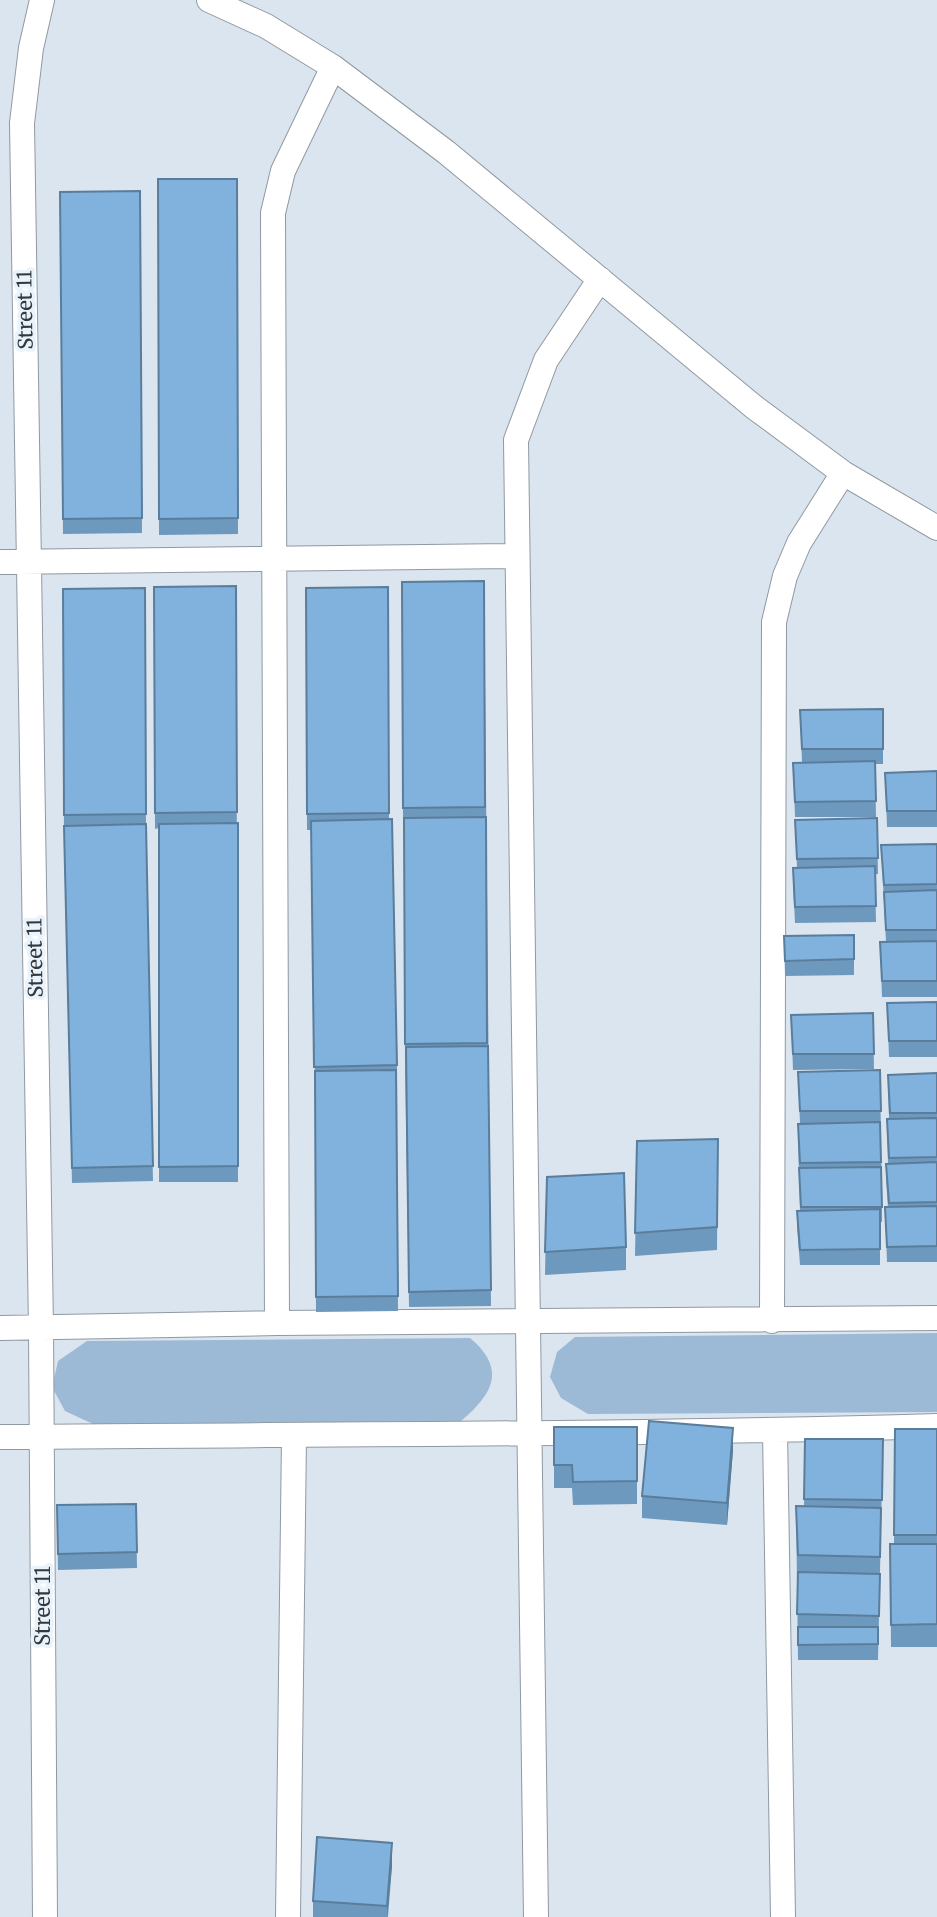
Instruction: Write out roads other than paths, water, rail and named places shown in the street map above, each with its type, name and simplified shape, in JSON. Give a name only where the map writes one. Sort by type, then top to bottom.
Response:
[{"type":"street","name":"Street 11","points":[[42,0],[31,48],[22,123],[41,1329],[45,1917]]},
{"type":"street","points":[[209,0],[266,26],[333,67],[446,152],[754,407],[843,473],[937,528]]},
{"type":"street","points":[[277,1323],[273,213],[283,171],[333,67]]},
{"type":"street","points":[[536,1917],[516,440],[546,360],[600,279]]},
{"type":"street","points":[[772,1321],[774,622],[785,576],[799,543],[843,473]]},
{"type":"street","points":[[0,562],[516,556]]},
{"type":"street","points":[[0,1328],[937,1318]]},
{"type":"street","points":[[0,1437],[294,1437],[937,1426]]},
{"type":"street","points":[[775,1431],[783,1917]]},
{"type":"street","points":[[288,1917],[294,1437]]}]
